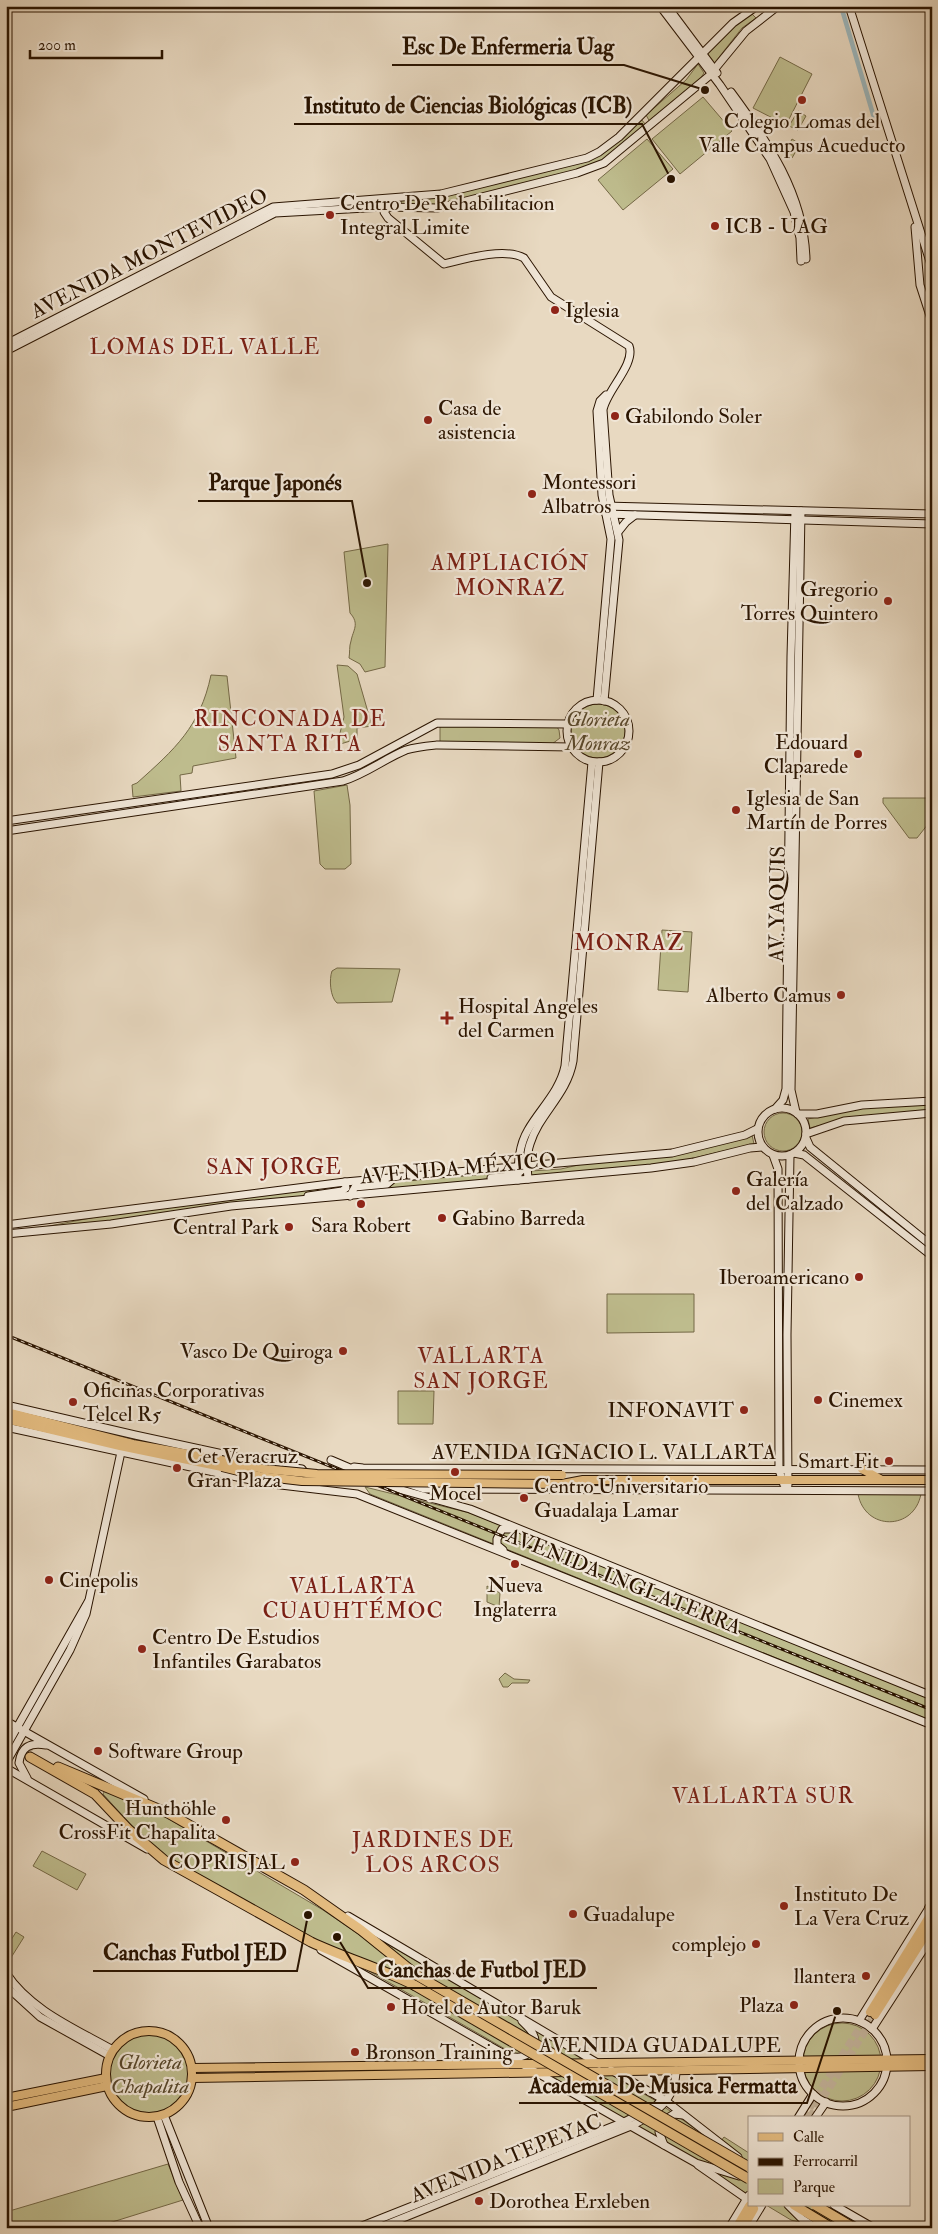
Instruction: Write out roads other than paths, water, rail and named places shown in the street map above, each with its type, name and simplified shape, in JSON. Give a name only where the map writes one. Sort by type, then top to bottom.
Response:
[{"type":"highway","points":[[748,2166],[416,1981],[336,1953],[281,1927],[164,1860],[129,1830],[95,1794],[31,1755],[168,1813],[304,1890],[361,1930],[416,1981],[748,2178]]},
{"type":"highway","points":[[796,2206],[832,2228]]},
{"type":"highway","points":[[817,2206],[855,2228]]},
{"type":"main road","points":[[6,1406],[42,1418]]},
{"type":"main road","name":"AVENIDA IGNACIO L. VALLARTA","points":[[6,1412],[134,1444],[221,1463],[259,1476],[312,1482],[562,1484],[583,1480],[932,1480]]},
{"type":"main road","name":"AVENIDA IGNACIO L. VALLARTA","points":[[6,1419],[120,1449],[273,1470],[317,1474],[562,1475],[583,1480]]},
{"type":"main road","points":[[76,1425],[126,1437],[134,1444]]},
{"type":"main road","points":[[93,1446],[120,1449]]},
{"type":"main road","points":[[862,1470],[882,1480]]},
{"type":"main road","points":[[931,1907],[872,2013],[932,1925]]},
{"type":"main road","points":[[145,2031],[157,2032],[179,2043],[188,2055],[192,2068],[192,2078],[184,2100],[160,2116],[143,2117],[130,2113],[116,2102],[107,2082],[111,2053],[122,2041],[133,2034],[145,2031]]},
{"type":"main road","points":[[799,2065],[886,2063],[932,2059]]},
{"type":"main road","name":"AVENIDA GUADALUPE","points":[[192,2068],[597,2063],[799,2065]]},
{"type":"main road","points":[[886,2063],[932,2066]]},
{"type":"main road","name":"AVENIDA GUADALUPE","points":[[192,2078],[532,2071],[613,2072],[799,2065]]},
{"type":"main road","points":[[6,2098],[107,2082]]},
{"type":"main road","points":[[6,2107],[107,2082]]},
{"type":"main road","points":[[736,2228],[748,2202]]},
{"type":"main road","points":[[742,2228],[748,2204]]},
{"type":"street","points":[[660,6],[678,25]]},
{"type":"street","points":[[667,6],[700,56],[757,126],[799,210],[805,239],[803,260]]},
{"type":"street","name":"AVENIDA MONTEVIDEO","points":[[6,351],[57,322],[277,206],[441,194],[537,172],[574,162],[599,152],[644,114],[738,19],[756,6]]},
{"type":"street","name":"AVENIDA MONTEVIDEO","points":[[213,241],[275,213],[384,207],[438,208],[577,173],[604,163],[651,126],[713,72],[746,31],[778,6]]},
{"type":"street","points":[[849,6],[932,268]]},
{"type":"street","points":[[644,114],[651,126]]},
{"type":"street","points":[[537,172],[540,182]]},
{"type":"street","points":[[390,199],[384,207],[384,212],[388,218],[444,264],[470,258],[510,253],[524,258],[551,297],[629,346],[630,358],[610,391],[603,410],[602,453],[608,506],[618,532],[601,700]]},
{"type":"street","points":[[914,214],[920,285],[932,322]]},
{"type":"street","name":"AVENIDA MONTEVIDEO","points":[[6,344],[57,322]]},
{"type":"street","points":[[608,506],[932,514]]},
{"type":"street","points":[[709,509],[709,517]]},
{"type":"street","points":[[798,511],[798,520]]},
{"type":"street","points":[[610,514],[932,524]]},
{"type":"street","points":[[601,700],[611,539],[610,514]]},
{"type":"street","points":[[618,532],[634,515]]},
{"type":"street","name":"AV. YAQUIS","points":[[797,1113],[791,1090],[800,546],[798,520]]},
{"type":"street","name":"AV. YAQUIS","points":[[775,1109],[783,1100],[786,1089],[789,779],[798,520]]},
{"type":"street","points":[[601,700],[614,705],[623,712],[628,722],[629,733],[625,746],[619,755],[609,760],[595,762],[582,758],[571,746],[567,738],[568,724],[576,709],[586,702],[601,700]]},
{"type":"street","points":[[6,821],[332,774],[359,765],[437,722],[568,724]]},
{"type":"street","points":[[6,830],[335,783],[363,774],[399,754],[416,748],[437,745],[571,746]]},
{"type":"street","points":[[528,1172],[530,1142],[566,1085],[572,1068],[580,992],[595,762]]},
{"type":"street","points":[[518,1173],[522,1146],[528,1130],[558,1085],[566,1066],[595,762]]},
{"type":"street","points":[[787,1490],[782,1470],[778,1168],[773,1155],[762,1147],[757,1129],[763,1117],[775,1109],[788,1108],[797,1113],[810,1115],[848,1107],[932,1100]]},
{"type":"street","points":[[797,1113],[804,1123],[810,1147],[932,1246]]},
{"type":"street","points":[[782,1470],[792,1154],[802,1145],[806,1136],[827,1125],[844,1120],[932,1113]]},
{"type":"street","name":"AVENIDA MÉXICO","points":[[6,1234],[111,1224],[230,1206],[476,1184],[518,1173],[587,1161],[672,1153],[745,1135],[757,1129]]},
{"type":"street","name":"AVENIDA MÉXICO","points":[[6,1225],[344,1182],[394,1178],[672,1166],[750,1148],[762,1147]]},
{"type":"street","points":[[773,1155],[804,1155],[932,1256]]},
{"type":"street","points":[[350,1196],[355,1187],[388,1184],[394,1178]]},
{"type":"street","points":[[299,1200],[314,1194],[342,1191],[346,1188],[344,1182]]},
{"type":"street","points":[[6,1229],[29,1223]]},
{"type":"street","points":[[6,1406],[302,1469],[308,1477],[305,1485],[300,1488]]},
{"type":"street","points":[[6,1427],[93,1446]]},
{"type":"street","points":[[6,1763],[74,1642],[86,1614],[120,1449]]},
{"type":"street","name":"AVENIDA IGNACIO L. VALLARTA","points":[[120,1449],[264,1483],[300,1488]]},
{"type":"street","name":"AVENIDA IGNACIO L. VALLARTA","points":[[334,1461],[359,1468],[932,1470]]},
{"type":"street","name":"AVENIDA INGLATERRA","points":[[334,1461],[391,1486],[452,1503],[932,1696]]},
{"type":"street","name":"AVENIDA IGNACIO L. VALLARTA","points":[[392,1468],[402,1482],[424,1489],[932,1491]]},
{"type":"street","name":"AVENIDA INGLATERRA","points":[[300,1488],[357,1494],[932,1725]]},
{"type":"street","points":[[506,1553],[497,1545],[496,1539],[501,1530],[504,1528],[520,1531]]},
{"type":"street","points":[[6,1746],[88,1602]]},
{"type":"street","points":[[6,1721],[168,1813]]},
{"type":"street","points":[[31,1782],[21,1770],[19,1763],[22,1750],[32,1744],[49,1745]]},
{"type":"street","points":[[6,1768],[164,1860]]},
{"type":"street","points":[[304,1890],[597,2063],[664,2100],[686,2115],[748,2166]]},
{"type":"street","points":[[859,2021],[931,1907]]},
{"type":"street","points":[[281,1927],[518,2064],[696,2163],[716,2179],[748,2199]]},
{"type":"street","points":[[872,2029],[932,1936]]},
{"type":"street","points":[[6,1973],[14,1984],[33,2002],[111,2053]]},
{"type":"street","points":[[6,1986],[40,2017],[111,2053]]},
{"type":"street","points":[[485,2045],[491,2045],[512,2057],[518,2058],[524,2057],[532,2050],[535,2039],[532,2031],[510,2010]]},
{"type":"street","points":[[840,2018],[859,2021],[872,2029],[884,2046],[886,2063],[880,2086],[863,2100],[848,2105],[826,2102],[813,2094],[801,2078],[799,2065],[801,2047],[806,2037],[816,2026],[840,2018]]},
{"type":"street","name":"AVENIDA TEPEYAC","points":[[378,2228],[631,2126],[661,2109],[664,2100],[675,2084],[676,2070]]},
{"type":"street","points":[[799,2116],[813,2094]]},
{"type":"street","name":"AVENIDA TEPEYAC","points":[[357,2228],[624,2122],[664,2100]]},
{"type":"street","points":[[817,2116],[826,2102]]},
{"type":"street","points":[[664,2145],[659,2132],[663,2120],[674,2114],[686,2115]]},
{"type":"street","points":[[160,2116],[179,2182],[200,2228]]},
{"type":"street","points":[[160,2116],[209,2228]]},
{"type":"street","points":[[696,2163],[748,2178]]},
{"type":"street","points":[[716,2179],[748,2178]]},
{"type":"street","points":[[729,2228],[748,2201]]},
{"type":"street","points":[[748,2228],[761,2206]]},
{"type":"street","points":[[789,2206],[802,2219],[816,2228]]},
{"type":"street","points":[[836,2206],[874,2228]]},
{"type":"street","points":[[844,2211],[847,2219],[845,2228]]},
{"type":"street","points":[[855,2228],[866,2224]]},
{"type":"waterway","points":[[841,6],[875,121]]},
{"type":"tunnel","points":[[42,1418],[76,1425]]},
{"type":"tunnel","points":[[6,1738],[31,1753]]},
{"type":"tunnel","points":[[804,2116],[870,2012]]},
{"type":"tunnel","points":[[811,2116],[875,2015]]},
{"type":"railway","points":[[6,1335],[932,1710]]},
{"type":"place","name":"Esc De Enfermeria Uag","points":[[705,90]]},
{"type":"place","name":"Colegio Lomas del Valle Campus Acueducto","points":[[802,100]]},
{"type":"place","name":"Instituto de Ciencias Biológicas (ICB)","points":[[671,179]]},
{"type":"place","name":"Centro De Rehabilitacion Integral Limite","points":[[330,215]]},
{"type":"place","name":"ICB - UAG","points":[[715,226]]},
{"type":"place","name":"Iglesia","points":[[555,310]]},
{"type":"place","name":"Gabilondo Soler","points":[[615,416]]},
{"type":"place","name":"Casa de asistencia","points":[[428,420]]},
{"type":"place","name":"Montessori Albatros","points":[[532,494]]},
{"type":"place","name":"Parque Japonés","points":[[367,583]]},
{"type":"place","name":"Gregorio Torres Quintero","points":[[888,601]]},
{"type":"place","name":"Edouard Claparede","points":[[858,754]]},
{"type":"place","name":"Iglesia de San Martín de Porres","points":[[736,810]]},
{"type":"place","name":"Alberto Camus","points":[[841,995]]},
{"type":"place","name":"Hospital Angeles del Carmen","points":[[447,1018]]},
{"type":"place","name":"Galería del Calzado","points":[[736,1191]]},
{"type":"place","name":"Sara Robert","points":[[361,1204]]},
{"type":"place","name":"Gabino Barreda","points":[[442,1218]]},
{"type":"place","name":"Central Park","points":[[289,1227]]},
{"type":"place","name":"Iberoamericano","points":[[859,1277]]},
{"type":"place","name":"Vasco De Quiroga","points":[[343,1351]]},
{"type":"place","name":"Cinemex","points":[[818,1400]]},
{"type":"place","name":"Oficinas Corporativas Telcel R5","points":[[73,1402]]},
{"type":"place","name":"INFONAVIT","points":[[744,1410]]},
{"type":"place","name":"Smart Fit","points":[[889,1461]]},
{"type":"place","name":"Cet Veracruz Gran Plaza","points":[[177,1468]]},
{"type":"place","name":"Mocel","points":[[455,1472]]},
{"type":"place","name":"Centro Universitario Guadalaja Lamar","points":[[524,1498]]},
{"type":"place","name":"Nueva Inglaterra","points":[[515,1564]]},
{"type":"place","name":"Cinepolis","points":[[49,1580]]},
{"type":"place","name":"Centro De Estudios Infantiles Garabatos","points":[[142,1649]]},
{"type":"place","name":"Software Group","points":[[98,1751]]},
{"type":"place","name":"Hunthöhle CrossFit Chapalita","points":[[226,1820]]},
{"type":"place","name":"COPRISJAL","points":[[295,1862]]},
{"type":"place","name":"Instituto De La Vera Cruz","points":[[784,1906]]},
{"type":"place","name":"Guadalupe","points":[[573,1914]]},
{"type":"place","name":"Canchas Futbol JED","points":[[308,1915]]},
{"type":"place","name":"Canchas de Futbol JED","points":[[337,1937]]},
{"type":"place","name":"complejo","points":[[756,1944]]},
{"type":"place","name":"llantera","points":[[866,1976]]},
{"type":"place","name":"Plaza","points":[[794,2005]]},
{"type":"place","name":"Hotel de Autor Baruk","points":[[391,2007]]},
{"type":"place","name":"Academia De Musica Fermatta","points":[[837,2011]]},
{"type":"place","name":"Bronson Training","points":[[355,2052]]},
{"type":"place","name":"Dorothea Erxleben","points":[[479,2201]]},
{"type":"district","name":"LOMAS DEL VALLE","points":[[205,346]]},
{"type":"district","name":"AMPLIACIÓN MONRAZ","points":[[510,574]]},
{"type":"district","name":"RINCONADA DE SANTA RITA","points":[[290,730]]},
{"type":"district","name":"MONRAZ","points":[[629,942]]},
{"type":"district","name":"SAN JORGE","points":[[274,1166]]},
{"type":"district","name":"VALLARTA SAN JORGE","points":[[481,1368]]},
{"type":"district","name":"VALLARTA CUAUHTÉMOC","points":[[353,1598]]},
{"type":"district","name":"VALLARTA SUR","points":[[763,1795]]},
{"type":"district","name":"JARDINES DE LOS ARCOS","points":[[433,1852]]},
{"type":"park label","name":"Glorieta Monraz","points":[[598,731]]},
{"type":"park label","name":"Glorieta Chapalita","points":[[150,2074]]}]
